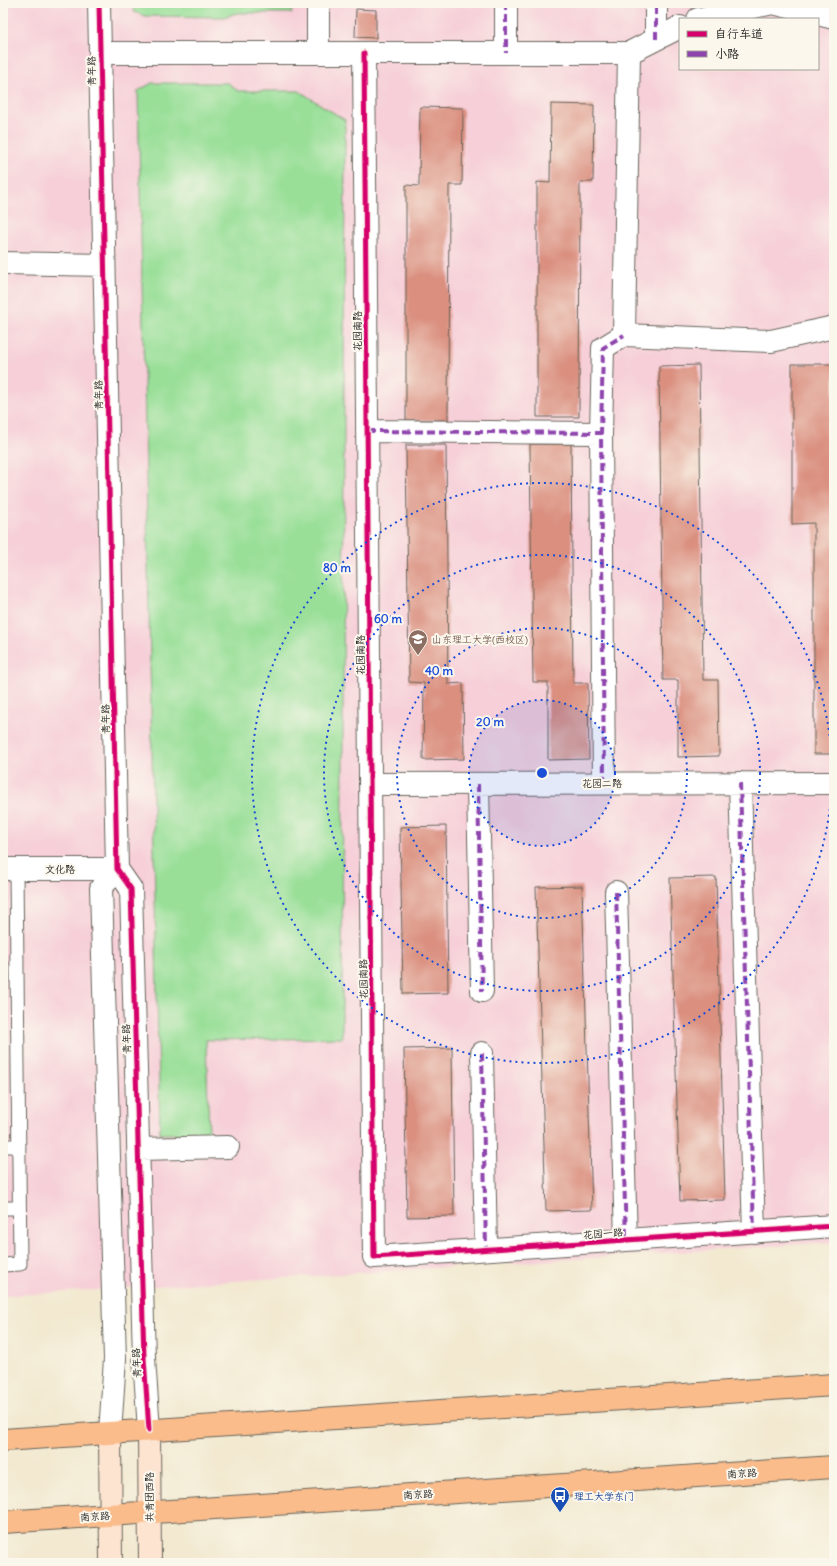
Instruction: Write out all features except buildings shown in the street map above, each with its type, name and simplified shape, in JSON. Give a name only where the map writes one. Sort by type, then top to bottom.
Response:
[{"type":"main road","points":[[3,1440],[834,1385]]},
{"type":"main road","name":"共青团西路","points":[[149,1430],[150,1563]]},
{"type":"main road","points":[[110,1433],[111,1563]]},
{"type":"main road","name":"南京路","points":[[3,1522],[834,1467]]},
{"type":"street","name":"青年路","points":[[99,3],[117,869],[131,889],[144,1350],[149,1430]]},
{"type":"street","points":[[318,3],[318,52]]},
{"type":"street","points":[[506,3],[506,53]]},
{"type":"street","points":[[656,3],[656,39]]},
{"type":"street","points":[[702,18],[756,5],[773,3],[834,18]]},
{"type":"street","points":[[100,53],[629,53],[679,28]]},
{"type":"street","name":"花园南路","points":[[364,53],[374,1257]]},
{"type":"street","points":[[624,334],[629,53]]},
{"type":"street","points":[[3,263],[104,265]]},
{"type":"street","points":[[604,783],[603,348],[624,334],[771,340],[834,327]]},
{"type":"street","points":[[367,431],[602,433]]},
{"type":"street","points":[[740,783],[754,1232]]},
{"type":"street","name":"花园二路","points":[[370,784],[834,783]]},
{"type":"street","points":[[478,784],[482,991]]},
{"type":"street","name":"青年路","points":[[110,1433],[115,1359],[101,888],[117,869]]},
{"type":"street","name":"文化路","points":[[10,870],[117,869]]},
{"type":"street","points":[[616,892],[626,1240]]},
{"type":"street","points":[[482,1053],[486,1250]]},
{"type":"street","points":[[139,1149],[228,1147]]},
{"type":"street","name":"花园一路","points":[[374,1257],[834,1226]]},
{"type":"lane","points":[[3,1264],[20,1264],[19,1146],[10,870]]},
{"type":"lane","points":[[3,1146],[19,1146]]},
{"type":"lane","points":[[3,1208],[19,1208]]},
{"type":"shaded area","name":"山东理工大学(西校区)","points":[[3,3],[834,3],[834,1242],[3,1296]]},
{"type":"green space","points":[[133,3],[291,3],[292,13],[237,13],[224,17],[145,16],[134,12]]},
{"type":"green space","points":[[152,83],[228,83],[238,91],[299,91],[345,120],[342,1038],[206,1040],[209,1134],[160,1134],[138,91]]},
{"type":"marked path","points":[[506,3],[506,53]]},
{"type":"marked path","points":[[656,3],[656,39]]},
{"type":"marked path","points":[[604,783],[601,433],[603,348],[624,335]]},
{"type":"marked path","points":[[367,431],[601,433]]},
{"type":"marked path","points":[[740,783],[754,1232]]},
{"type":"marked path","points":[[478,784],[482,991]]},
{"type":"marked path","points":[[616,892],[626,1240]]},
{"type":"marked path","points":[[482,1053],[486,1249]]},
{"type":"cycle path","points":[[99,3],[117,869],[131,889],[144,1358],[149,1430]]},
{"type":"cycle path","points":[[364,53],[374,1257],[834,1226]]},
{"type":"place","name":"山东理工大学(西校区)","points":[[418,656]]},
{"type":"place","name":"理工大学东门","points":[[560,1513]]}]
